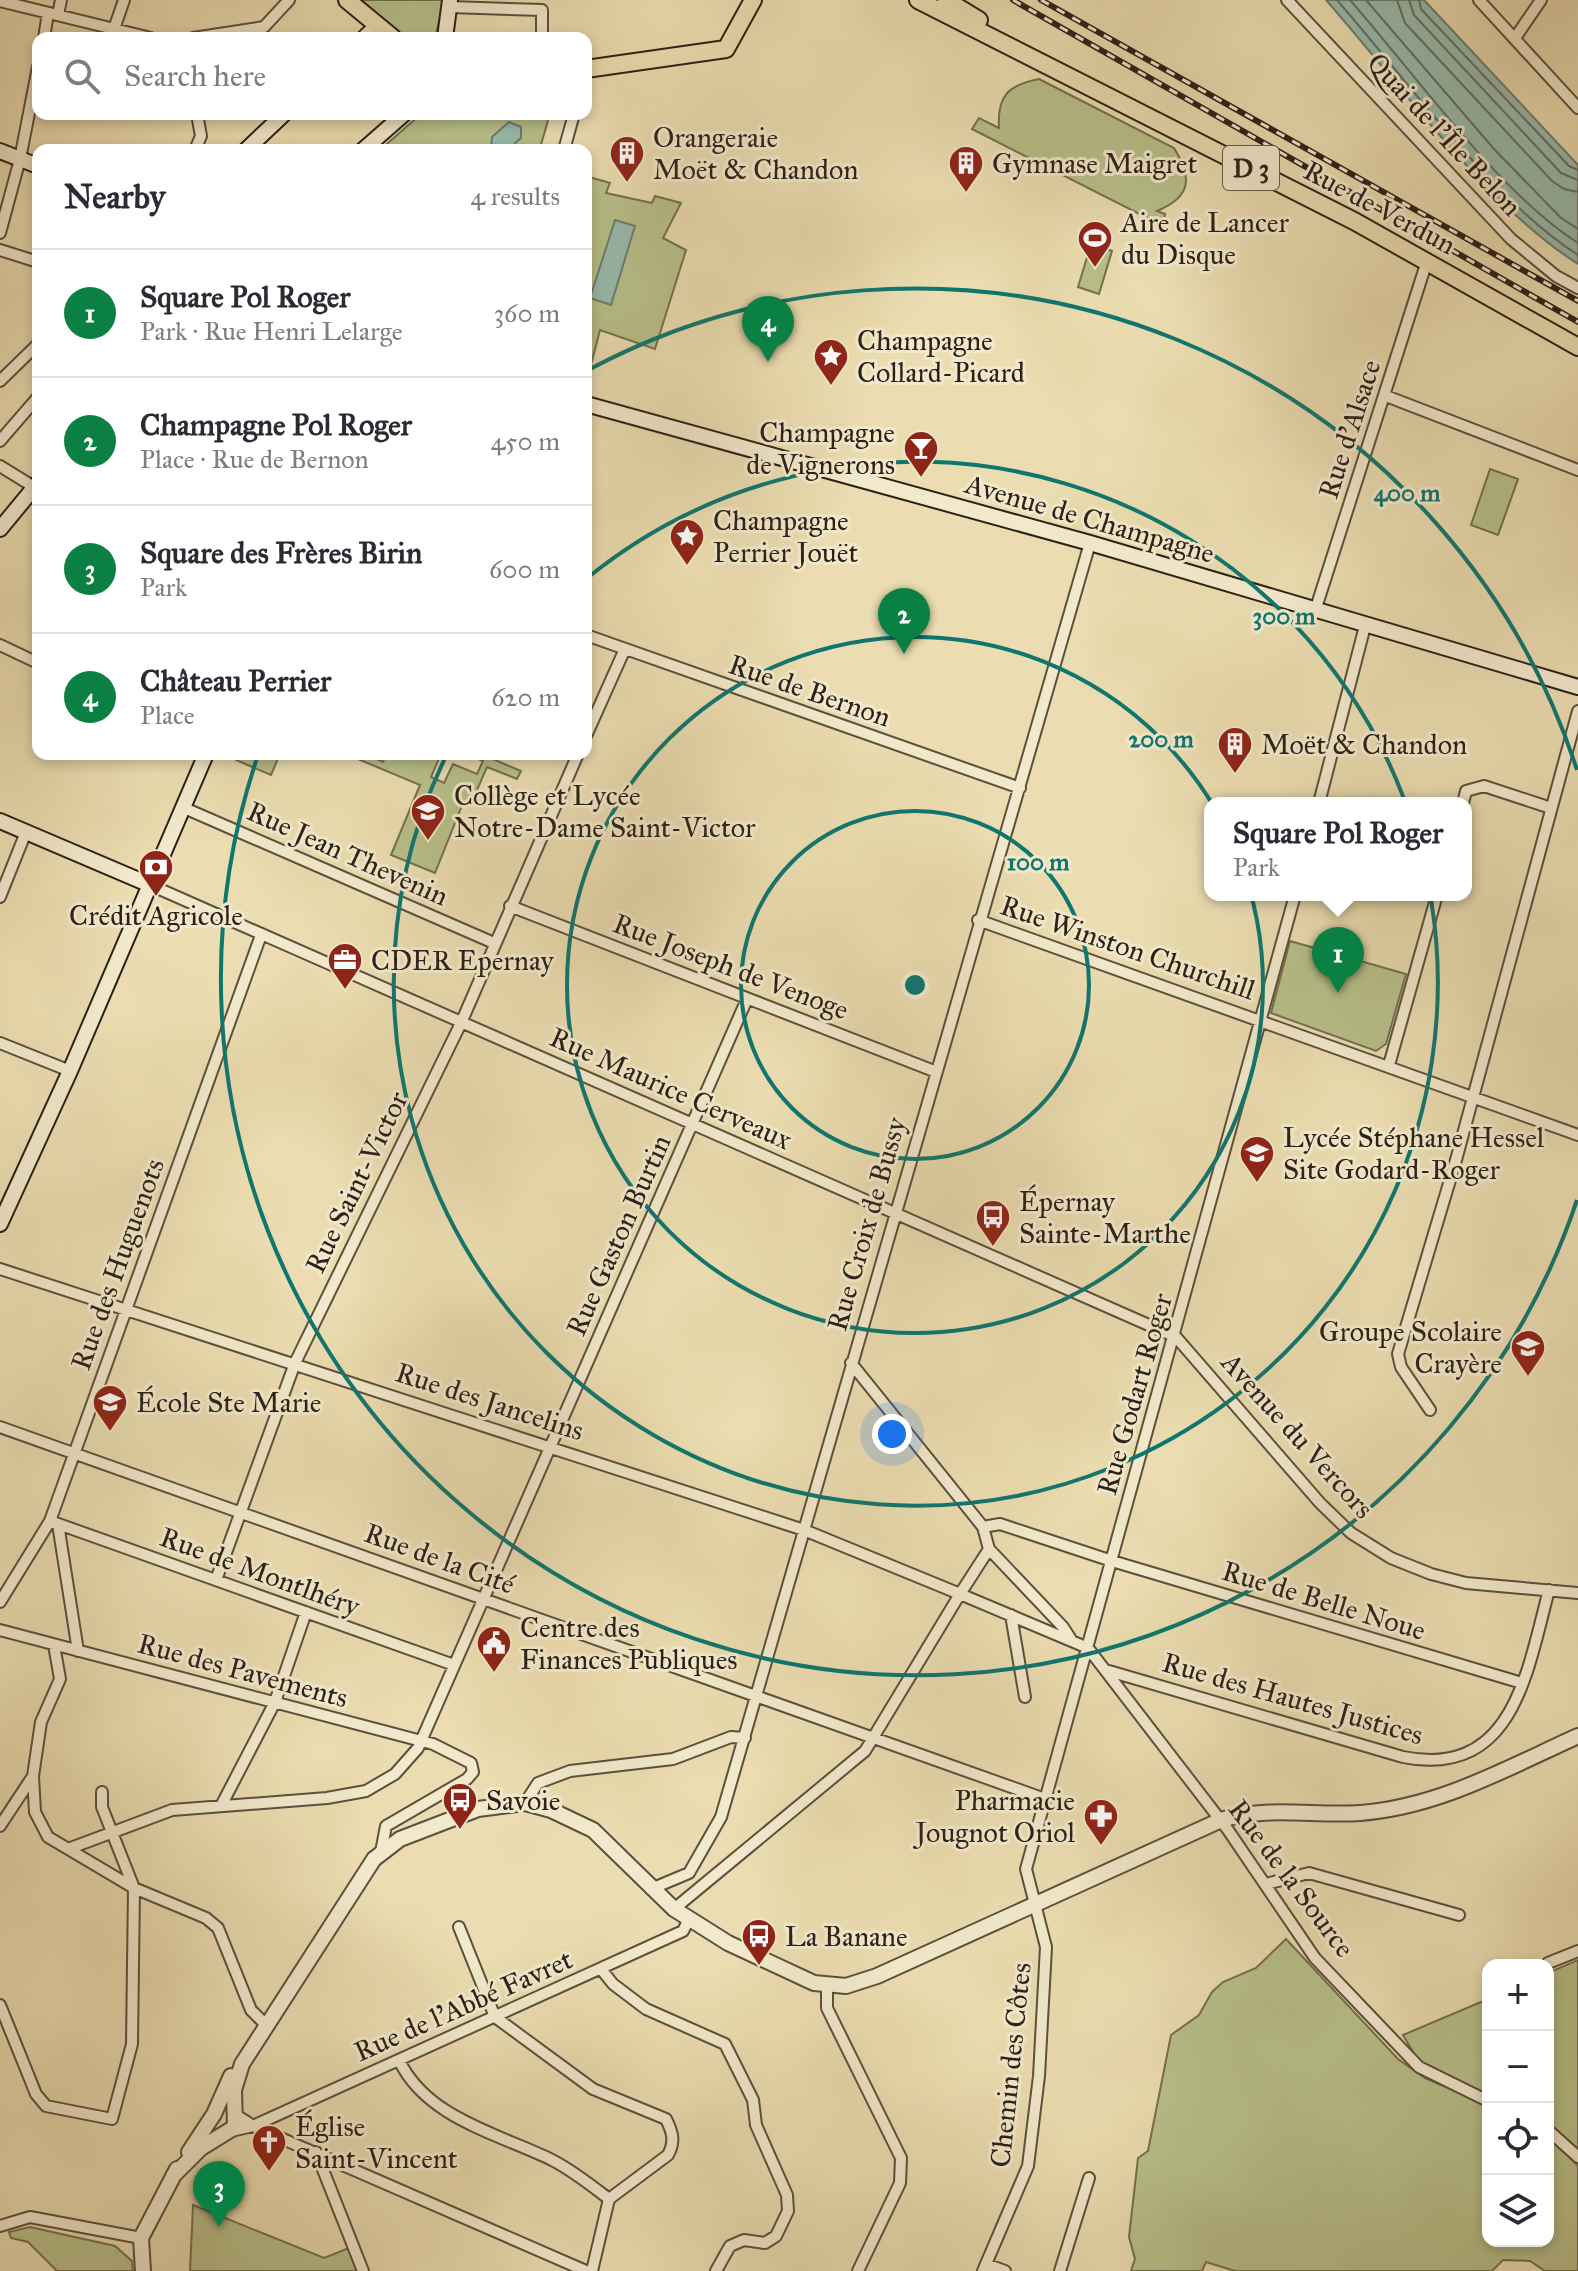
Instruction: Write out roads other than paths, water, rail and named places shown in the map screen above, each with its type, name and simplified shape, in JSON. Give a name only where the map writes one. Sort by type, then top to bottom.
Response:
[{"type":"main road","points":[[347,0],[386,32]]},
{"type":"main road","points":[[592,68],[726,49],[753,0]]},
{"type":"main road","name":"Rue de Verdun","points":[[918,0],[1294,189],[1578,347]]},
{"type":"main road","name":"Rue de Verdun","points":[[946,0],[1025,55]]},
{"type":"street","points":[[46,32],[61,0]]},
{"type":"street","points":[[114,29],[124,0]]},
{"type":"street","points":[[232,32],[264,27],[289,0]]},
{"type":"street","name":"Quai de l'Île Belon","points":[[1287,0],[1511,239],[1556,276],[1578,288]]},
{"type":"street","points":[[1479,0],[1578,108]]},
{"type":"street","points":[[1515,38],[1541,0]]},
{"type":"street","points":[[0,1],[126,32]]},
{"type":"street","points":[[444,32],[450,3],[542,10],[542,32]]},
{"type":"street","points":[[370,32],[378,25]]},
{"type":"street","points":[[0,233],[20,159],[32,98]]},
{"type":"street","points":[[198,120],[201,136],[198,144]]},
{"type":"street","points":[[252,144],[278,120]]},
{"type":"street","points":[[370,144],[397,120]]},
{"type":"street","points":[[566,144],[572,120]]},
{"type":"street","points":[[0,151],[32,164]]},
{"type":"street","points":[[0,250],[32,260]]},
{"type":"street","name":"Rue d'Alsace","points":[[1315,611],[1427,261]]},
{"type":"street","points":[[0,381],[32,350]]},
{"type":"street","points":[[1386,396],[1578,470]]},
{"type":"street","points":[[0,441],[32,404]]},
{"type":"street","name":"Avenue de Champagne","points":[[592,406],[1090,543],[1578,687]]},
{"type":"street","points":[[0,466],[32,483]]},
{"type":"street","points":[[0,529],[32,490]]},
{"type":"street","name":"Rue Croix de Bussy","points":[[651,1889],[681,1879],[697,1863],[721,1817],[934,1071],[1090,543]]},
{"type":"street","points":[[1321,797],[1365,626]]},
{"type":"street","name":"Rue de Bernon","points":[[592,638],[1020,788]]},
{"type":"street","points":[[0,645],[32,660]]},
{"type":"street","points":[[592,723],[624,651]]},
{"type":"street","points":[[1430,1410],[1401,1367],[1398,1354],[1578,711]]},
{"type":"street","points":[[0,1224],[70,1071],[203,760]]},
{"type":"street","name":"Rue Saint-Victor","points":[[216,1580],[295,1363],[461,1023],[575,760]]},
{"type":"street","points":[[1464,797],[1466,791],[1484,786],[1551,808]]},
{"type":"street","name":"Rue Jean Thevenin","points":[[182,807],[494,943]]},
{"type":"street","points":[[0,821],[148,884]]},
{"type":"street","points":[[0,897],[26,832]]},
{"type":"street","name":"Rue Maurice Cerveaux","points":[[148,884],[1176,1337]]},
{"type":"street","name":"Rue Godart Roger","points":[[1035,1905],[1026,1869],[1176,1337],[1293,901]]},
{"type":"street","points":[[1389,1065],[1435,901]]},
{"type":"street","name":"Rue Joseph de Venoge","points":[[510,906],[934,1071]]},
{"type":"street","name":"Rue Winston Churchill","points":[[978,920],[1262,1019],[1578,1135]]},
{"type":"street","name":"Rue des Huguenots","points":[[0,1602],[54,1523],[74,1453],[261,935]]},
{"type":"street","name":"Rue Gaston Burtin","points":[[68,1849],[172,1810],[327,1798],[366,1791],[395,1774],[421,1742],[747,999]]},
{"type":"street","points":[[0,1043],[70,1071]]},
{"type":"street","name":"Rue des Jancelins","points":[[0,1269],[804,1530],[1088,1648]]},
{"type":"street","name":"Avenue du Vercors","points":[[1176,1337],[1320,1503],[1374,1549],[1410,1567],[1452,1580],[1578,1593]]},
{"type":"street","points":[[851,1363],[983,1527],[989,1549],[1063,1627],[1072,1641]]},
{"type":"street","name":"Rue de la Cité","points":[[0,1427],[1045,1799]]},
{"type":"street","points":[[54,1523],[78,1651]]},
{"type":"street","name":"Rue de Montlhéry","points":[[54,1523],[454,1665]]},
{"type":"street","name":"Rue de Belle Noue","points":[[983,1527],[1000,1524],[1112,1561],[1522,1683]]},
{"type":"street","points":[[674,1909],[865,1751],[989,1549]]},
{"type":"street","name":"Rue des Hautes Justices","points":[[1109,1671],[1431,1762],[1458,1758],[1488,1742],[1504,1722],[1522,1683],[1549,1590]]},
{"type":"street","points":[[221,1806],[275,1702],[306,1612]]},
{"type":"street","points":[[1011,1615],[1025,1697]]},
{"type":"street","name":"Rue des Pavements","points":[[0,1630],[421,1742],[471,1763],[473,1772],[467,1779],[386,1826],[381,1852]]},
{"type":"street","points":[[54,1645],[60,1679],[41,1722],[33,1776],[39,1824],[48,1837],[134,1888],[206,1918],[218,1928],[251,2010],[267,2026]]},
{"type":"street","name":"Rue de la Source","points":[[1088,1648],[1109,1671],[1221,1820],[1315,1958],[1400,2050],[1443,2082],[1482,2098]]},
{"type":"street","points":[[143,2271],[141,2238],[173,2176],[214,2114],[228,2082],[381,1852],[400,1839],[478,1809],[525,1803],[551,1810],[593,1830],[651,1889],[688,1921],[799,1976],[846,1986],[865,1981],[1221,1820],[1243,1814],[1362,1813],[1444,1797],[1578,1736]]},
{"type":"street","points":[[525,1803],[538,1783],[570,1771],[673,1759],[731,1737],[745,1738]]},
{"type":"street","points":[[0,1826],[33,1776]]},
{"type":"street","points":[[0,2005],[36,2094],[46,2106],[112,2119],[132,2044],[134,1888],[102,1807],[102,1792]]},
{"type":"street","points":[[1266,1884],[1309,1873],[1459,1915]]},
{"type":"street","name":"Chemin des Côtes","points":[[984,2267],[1028,2166],[1047,1963],[1035,1905]]},
{"type":"street","name":"Rue de l'Abbé Favret","points":[[228,2132],[253,2126],[601,1969],[683,1931],[688,1921]]},
{"type":"street","points":[[214,2114],[224,2108],[253,2126],[589,2271],[609,2199],[668,2155],[673,2146],[672,2132],[666,2119],[593,2089],[495,2017],[459,1927]]},
{"type":"street","points":[[1554,1961],[1578,1951]]},
{"type":"street","points":[[601,1969],[613,1984],[646,2009],[725,2044],[753,2100],[756,2125],[787,2195],[788,2211],[776,2236],[765,2243],[744,2240],[730,2246],[716,2271]]},
{"type":"street","points":[[827,1984],[827,2008],[901,2158],[900,2183],[858,2271]]},
{"type":"street","points":[[399,2060],[406,2075],[437,2107],[556,2162],[609,2199]]},
{"type":"street","points":[[173,2176],[201,2148],[237,2124],[234,2090],[242,2064]]},
{"type":"street","points":[[214,2114],[214,2126],[228,2132]]},
{"type":"street","points":[[1554,2135],[1578,2157]]},
{"type":"street","points":[[316,2152],[363,2271]]},
{"type":"street","points":[[1060,2271],[1089,2178]]},
{"type":"street","points":[[0,2226],[30,2217],[141,2238]]},
{"type":"street","points":[[984,2267],[1005,2271]]},
{"type":"water","points":[[1326,0],[1424,0],[1578,165],[1578,264],[1543,239],[1477,176]]},
{"type":"water","points":[[509,122],[521,127],[521,138],[515,144],[491,144],[492,137]]},
{"type":"water","points":[[615,220],[635,226],[611,305],[592,299]]},
{"type":"railway","points":[[1013,0],[1578,322]]},
{"type":"railway","points":[[1041,0],[1578,301]]},
{"type":"place","name":"Orangeraie Moët & Chandon","points":[[627,184]]},
{"type":"place","name":"Gymnase Maigret","points":[[966,194]]},
{"type":"place","name":"Aire de Lancer du Disque","points":[[1095,269]]},
{"type":"place","name":"Château Perrier","points":[[768,362]]},
{"type":"place","name":"Champagne Collard-Picard","points":[[831,387]]},
{"type":"place","name":"Champagne de Vignerons","points":[[921,479]]},
{"type":"place","name":"Champagne Perrier Jouët","points":[[687,567]]},
{"type":"place","name":"Champagne Pol Roger","points":[[904,654]]},
{"type":"place","name":"Moёt & Chandon","points":[[1235,775]]},
{"type":"place","name":"Collège et Lycée Notre-Dame Saint-Victor","points":[[428,842]]},
{"type":"place","name":"Crédit Agricole","points":[[156,898]]},
{"type":"place","name":"CDER Epernay","points":[[345,991]]},
{"type":"place","name":"Square Pol Roger","points":[[1338,993]]},
{"type":"place","name":"Lycée Stéphane Hessel Site Godard-Roger","points":[[1257,1184]]},
{"type":"place","name":"Épernay Sainte-Marthe","points":[[993,1248]]},
{"type":"place","name":"Groupe Scolaire Crayère","points":[[1528,1378]]},
{"type":"place","name":"École Ste Marie","points":[[110,1433]]},
{"type":"place","name":"Centre des Finances Publiques","points":[[494,1674]]},
{"type":"place","name":"Savoie","points":[[460,1831]]},
{"type":"place","name":"Pharmacie Jougnot Oriol","points":[[1101,1847]]},
{"type":"place","name":"La Banane","points":[[759,1967]]},
{"type":"place","name":"Église Saint-Vincent","points":[[269,2173]]},
{"type":"place","name":"Square des Frères Birin","points":[[219,2227]]}]
